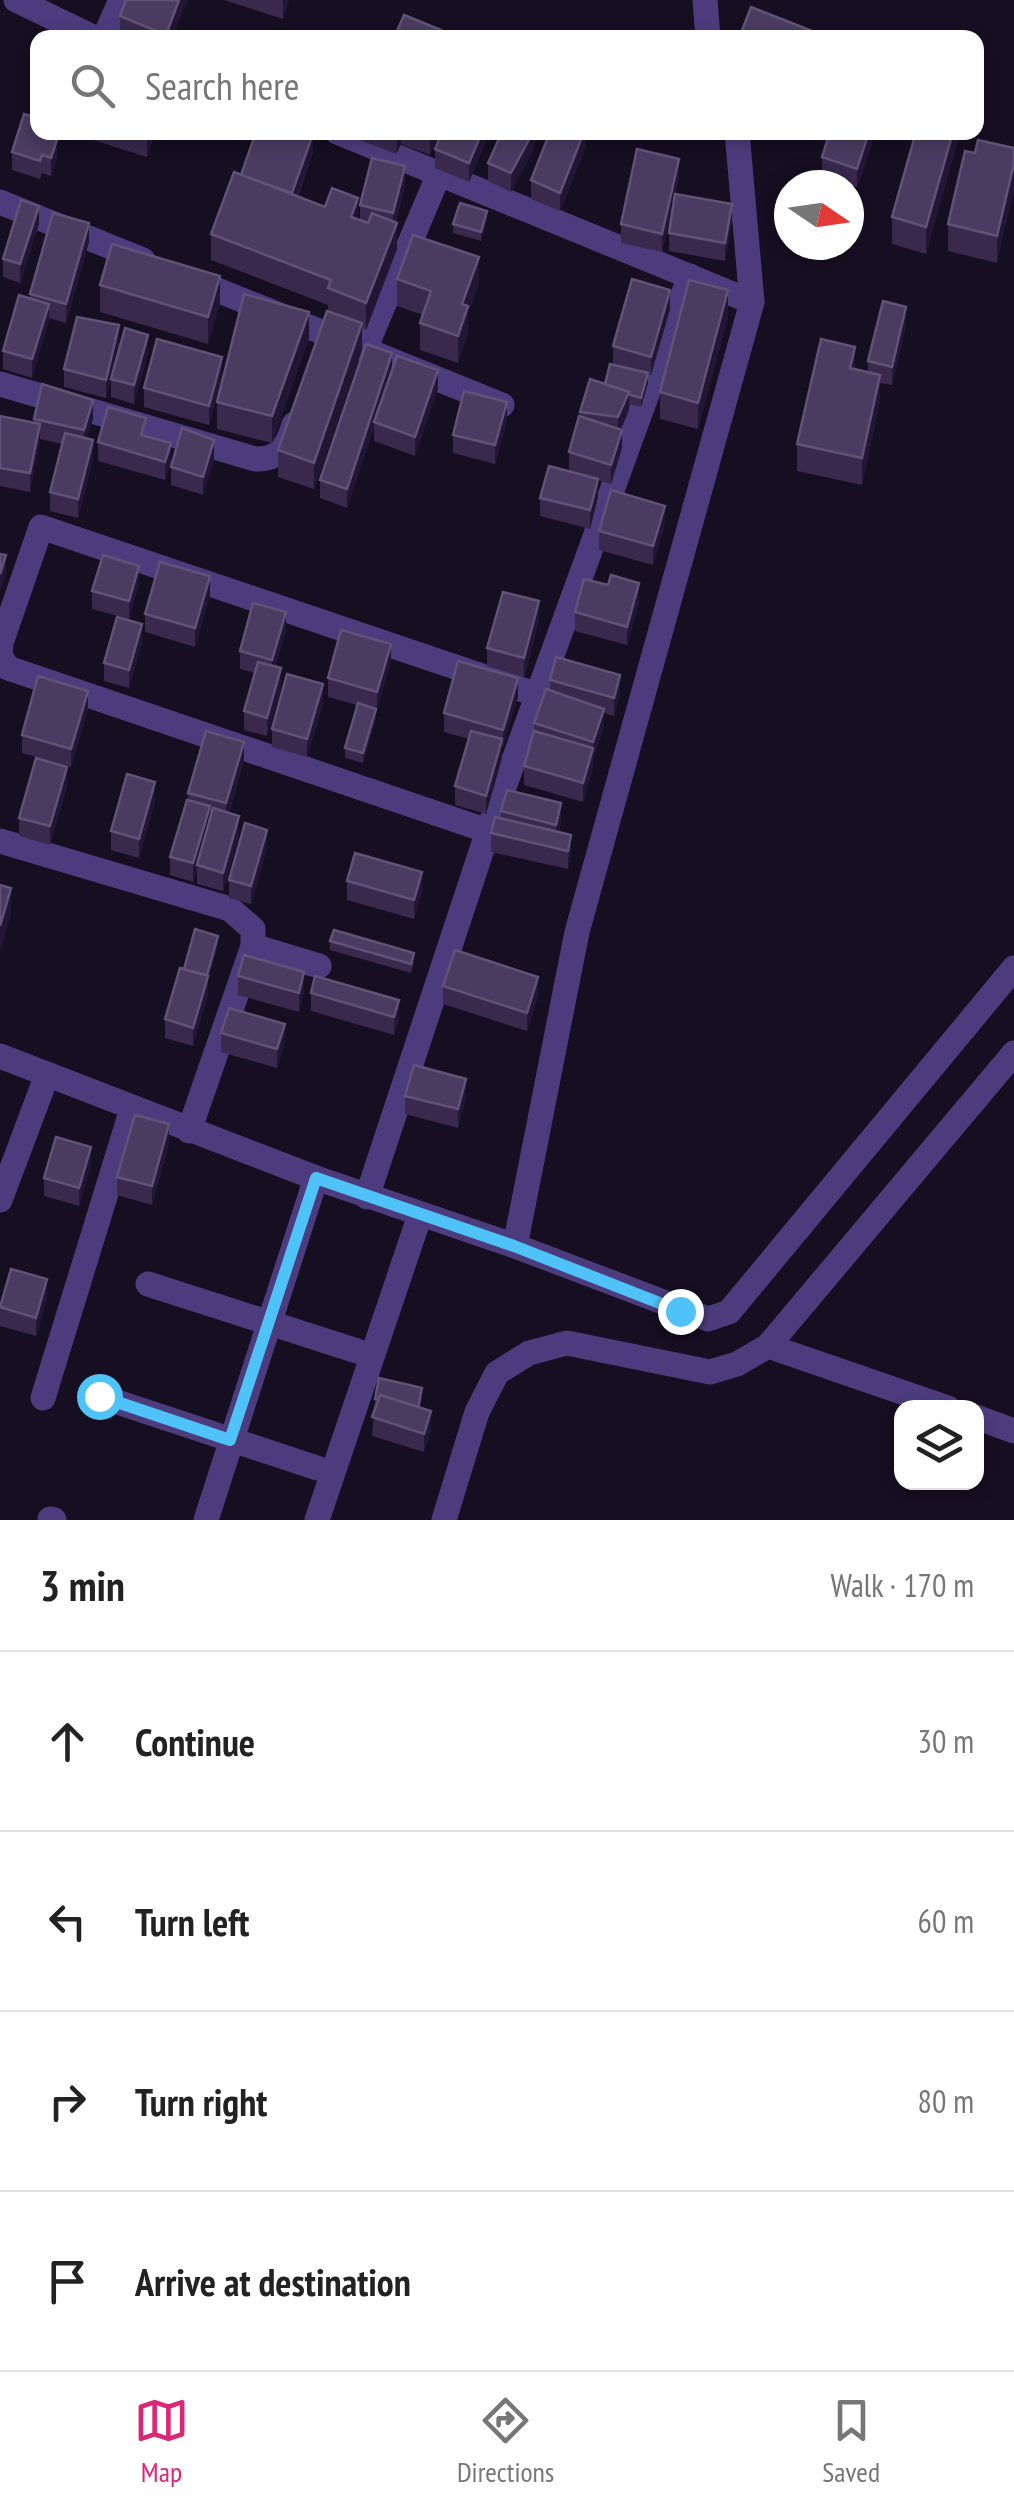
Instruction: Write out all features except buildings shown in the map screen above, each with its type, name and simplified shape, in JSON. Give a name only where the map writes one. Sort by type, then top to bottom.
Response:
[{"type":"street","points":[[16,0],[78,30]]},
{"type":"street","points":[[108,30],[121,0]]},
{"type":"street","points":[[705,0],[707,30]]},
{"type":"street","points":[[356,140],[752,302]]},
{"type":"street","points":[[514,1246],[576,932],[752,302],[738,140]]},
{"type":"street","points":[[365,349],[440,174]]},
{"type":"street","points":[[0,202],[320,342],[365,349],[502,405]]},
{"type":"street","points":[[367,1197],[488,831],[690,276]]},
{"type":"street","points":[[0,384],[255,459],[270,460],[290,437],[301,402]]},
{"type":"street","points":[[488,831],[8,668],[0,656],[1,644],[41,527],[538,695]]},
{"type":"street","points":[[0,841],[230,909],[252,929],[253,946],[189,1131]]},
{"type":"street","points":[[253,946],[320,966]]},
{"type":"street","points":[[0,1056],[189,1131],[708,1319],[729,1312],[1014,968]]},
{"type":"street","points":[[444,1520],[477,1412],[496,1373],[529,1352],[567,1344],[710,1372],[737,1364],[768,1346],[1014,1053]]},
{"type":"street","points":[[0,1200],[47,1075]]},
{"type":"street","points":[[44,1398],[132,1108]]},
{"type":"street","points":[[206,1520],[316,1178]]},
{"type":"street","points":[[317,1520],[420,1215]]},
{"type":"street","points":[[148,1284],[356,1351]]},
{"type":"street","points":[[768,1346],[925,1400]]},
{"type":"street","points":[[99,1396],[317,1468]]},
{"type":"street","points":[[984,1420],[1014,1431]]},
{"type":"route","points":[[99,1396],[230,1440],[316,1178],[514,1246],[680,1311]]}]
